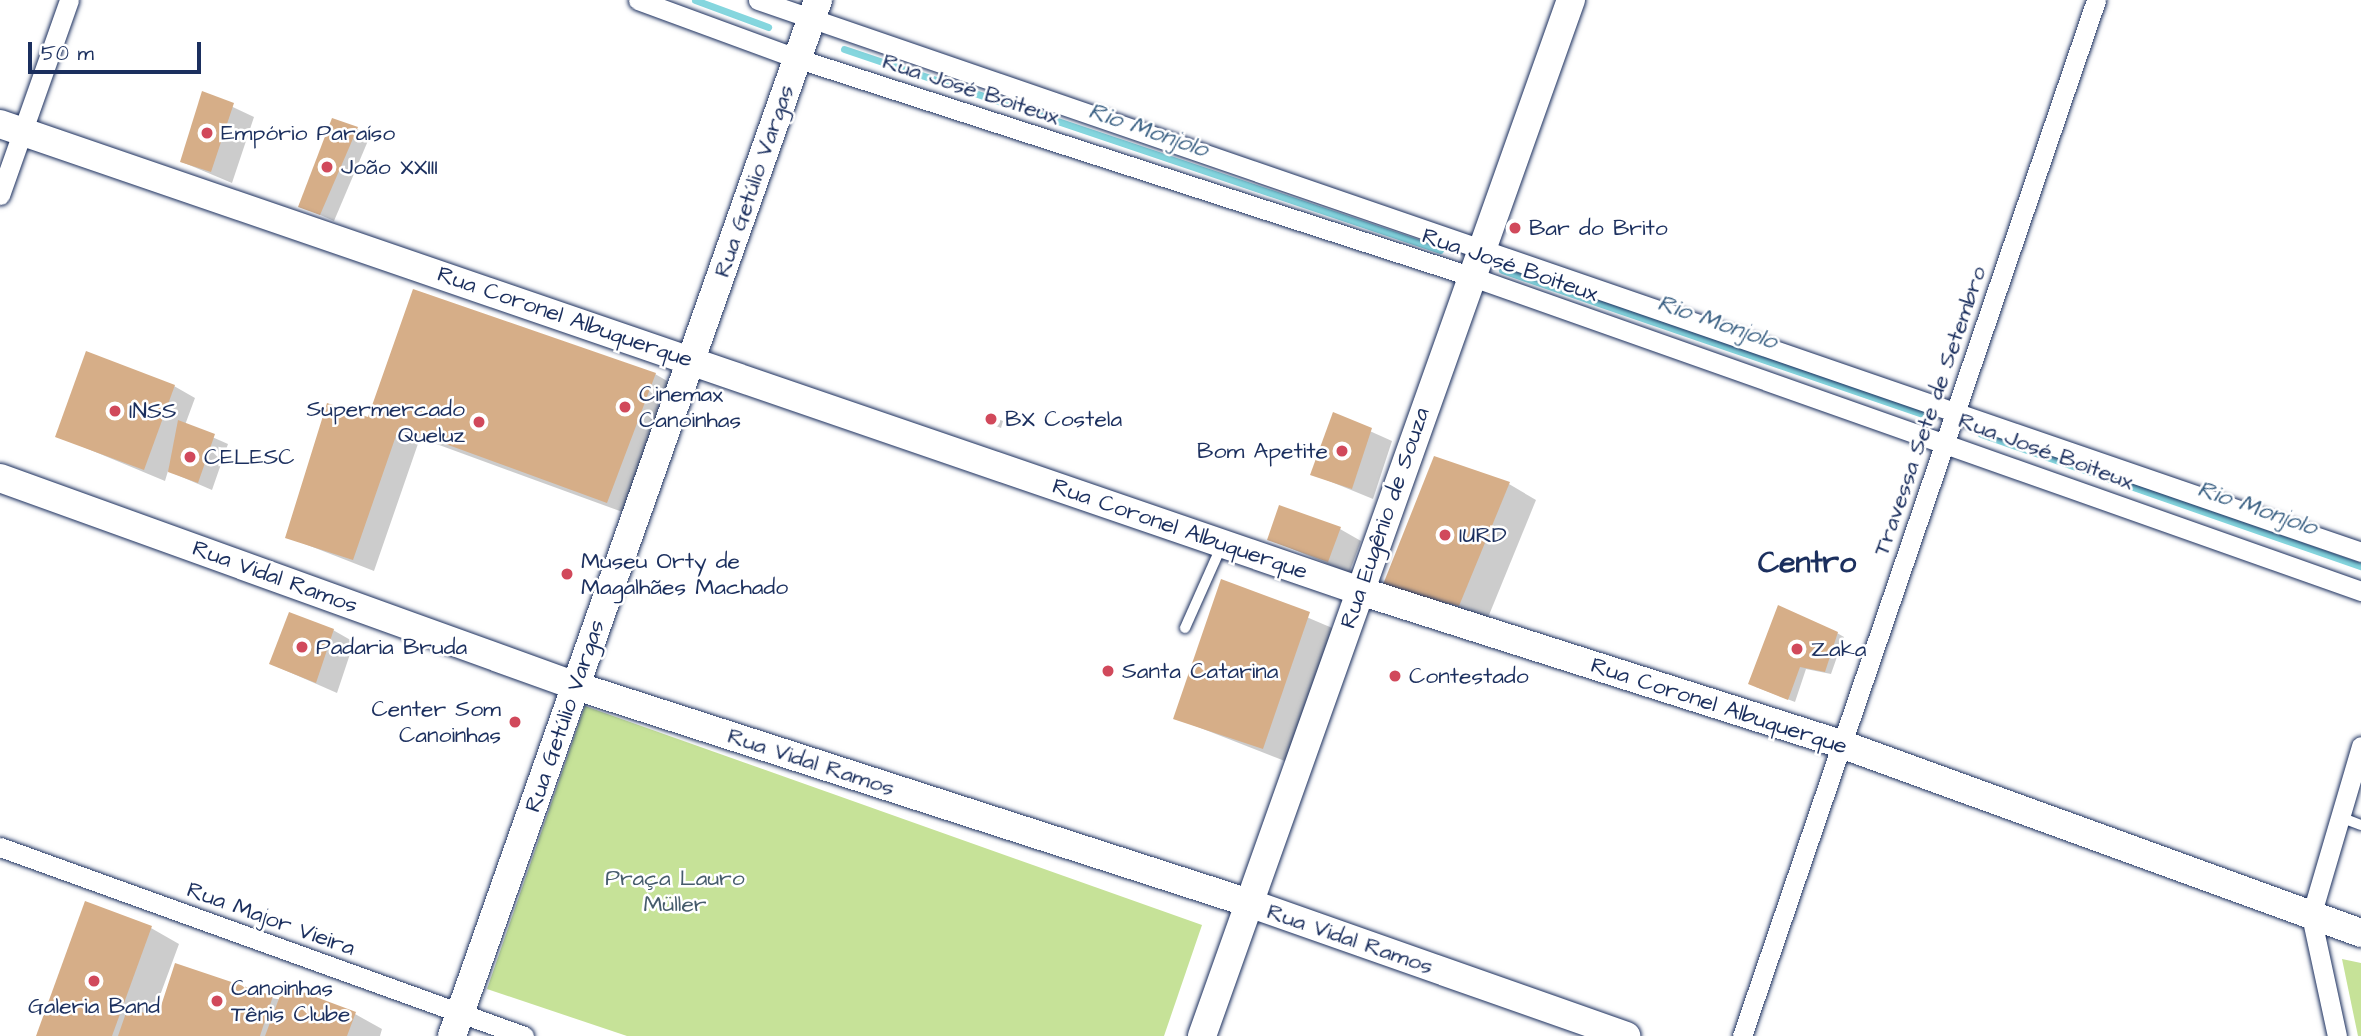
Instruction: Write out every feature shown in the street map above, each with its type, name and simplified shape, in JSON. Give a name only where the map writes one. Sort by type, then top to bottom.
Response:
[{"type":"main road","name":"Rua Eugênio de Souza","points":[[1202,1036],[1481,245],[1571,0]]},
{"type":"main road","name":"Rua Getúlio Vargas","points":[[456,1024],[815,9]]},
{"type":"main road","name":"Rua Coronel Albuquerque","points":[[11,128],[1360,591],[1841,744],[2361,933]]},
{"type":"main road","name":"Rua Vidal Ramos","points":[[0,478],[576,685],[1249,903],[1626,1036]]},
{"type":"street","points":[[0,195],[11,128],[69,0]]},
{"type":"street","name":"Rua José Boiteux","points":[[638,0],[796,58],[1471,276],[1946,440],[2361,592]]},
{"type":"street","name":"Rua José Boiteux","points":[[758,0],[815,9],[2361,552]]},
{"type":"street","name":"Travessa Sete de Setembro","points":[[1742,1036],[2096,0]]},
{"type":"street","points":[[2337,1036],[2311,916],[2361,746]]},
{"type":"street","name":"Rua Major Vieira","points":[[0,847],[456,1024],[524,1036]]},
{"type":"lane","points":[[1185,628],[1223,544]]},
{"type":"lane","points":[[2340,817],[2361,825]]},
{"type":"green space","name":"Praça Lauro Müller","points":[[585,706],[1202,925],[1164,1036],[627,1036],[487,989]]},
{"type":"green space","points":[[2342,959],[2361,963],[2361,1036],[2358,1036]]},
{"type":"building","name":"Empório Paraíso","points":[[202,91],[234,103],[211,172],[180,162]]},
{"type":"building","name":"João XXIII","points":[[332,118],[358,127],[320,215],[298,207]]},
{"type":"building","name":"Supermercado Queluz","points":[[413,289],[656,373],[607,503],[399,427],[353,560],[285,538],[327,403],[368,417]]},
{"type":"building","name":"INSS","points":[[86,351],[175,385],[144,470],[55,437]]},
{"type":"building","name":"Bom Apetite","points":[[1333,412],[1372,428],[1352,489],[1310,475]]},
{"type":"building","name":"CELESC","points":[[178,420],[215,434],[198,483],[168,472]]},
{"type":"building","name":"IURD","points":[[1434,456],[1510,482],[1459,606],[1382,587]]},
{"type":"building","points":[[1279,505],[1341,527],[1328,562],[1267,540]]},
{"type":"building","points":[[1221,579],[1310,612],[1263,749],[1173,719]]},
{"type":"building","name":"Zaka","points":[[1778,605],[1838,632],[1825,672],[1800,667],[1788,700],[1748,684]]},
{"type":"building","name":"Padaria Bruda","points":[[289,612],[334,629],[316,683],[269,664]]},
{"type":"building","name":"Galeria Band","points":[[85,901],[152,926],[112,1036],[36,1036]]},
{"type":"building","name":"Canoinhas Tênis Clube","points":[[175,963],[273,996],[260,1036],[118,1036],[128,1007],[147,1014],[150,1006],[160,1009]]},
{"type":"building","points":[[284,985],[356,1012],[347,1036],[265,1036]]},
{"type":"waterway","name":"Rio Monjolo","points":[[695,0],[768,27]]},
{"type":"waterway","name":"Rio Monjolo","points":[[844,49],[1440,250]]},
{"type":"waterway","name":"Rio Monjolo","points":[[1502,270],[1920,413]]},
{"type":"waterway","name":"Rio Monjolo","points":[[1981,434],[2361,566]]},
{"type":"place","name":"Empório Paraíso","points":[[207,133]]},
{"type":"place","name":"João XXIII","points":[[327,167]]},
{"type":"place","name":"Bar do Brito","points":[[1515,228]]},
{"type":"place","name":"Cinemax Canoinhas","points":[[625,407]]},
{"type":"place","name":"INSS","points":[[115,411]]},
{"type":"place","name":"BX Costela","points":[[991,419]]},
{"type":"place","name":"Supermercado Queluz","points":[[479,422]]},
{"type":"place","name":"Bom Apetite","points":[[1342,451]]},
{"type":"place","name":"CELESC","points":[[190,457]]},
{"type":"place","name":"IURD","points":[[1445,535]]},
{"type":"place","name":"Museu Orty de Magalhães Machado","points":[[567,574]]},
{"type":"place","name":"Padaria Bruda","points":[[302,647]]},
{"type":"place","name":"Zaka","points":[[1797,649]]},
{"type":"place","name":"Santa Catarina","points":[[1108,671]]},
{"type":"place","name":"Contestado","points":[[1395,676]]},
{"type":"place","name":"Center Som Canoinhas","points":[[515,722]]},
{"type":"place","name":"Galeria Band","points":[[94,981]]},
{"type":"place","name":"Canoinhas Tênis Clube","points":[[217,1001]]},
{"type":"district","name":"Centro","points":[[1807,563]]}]
